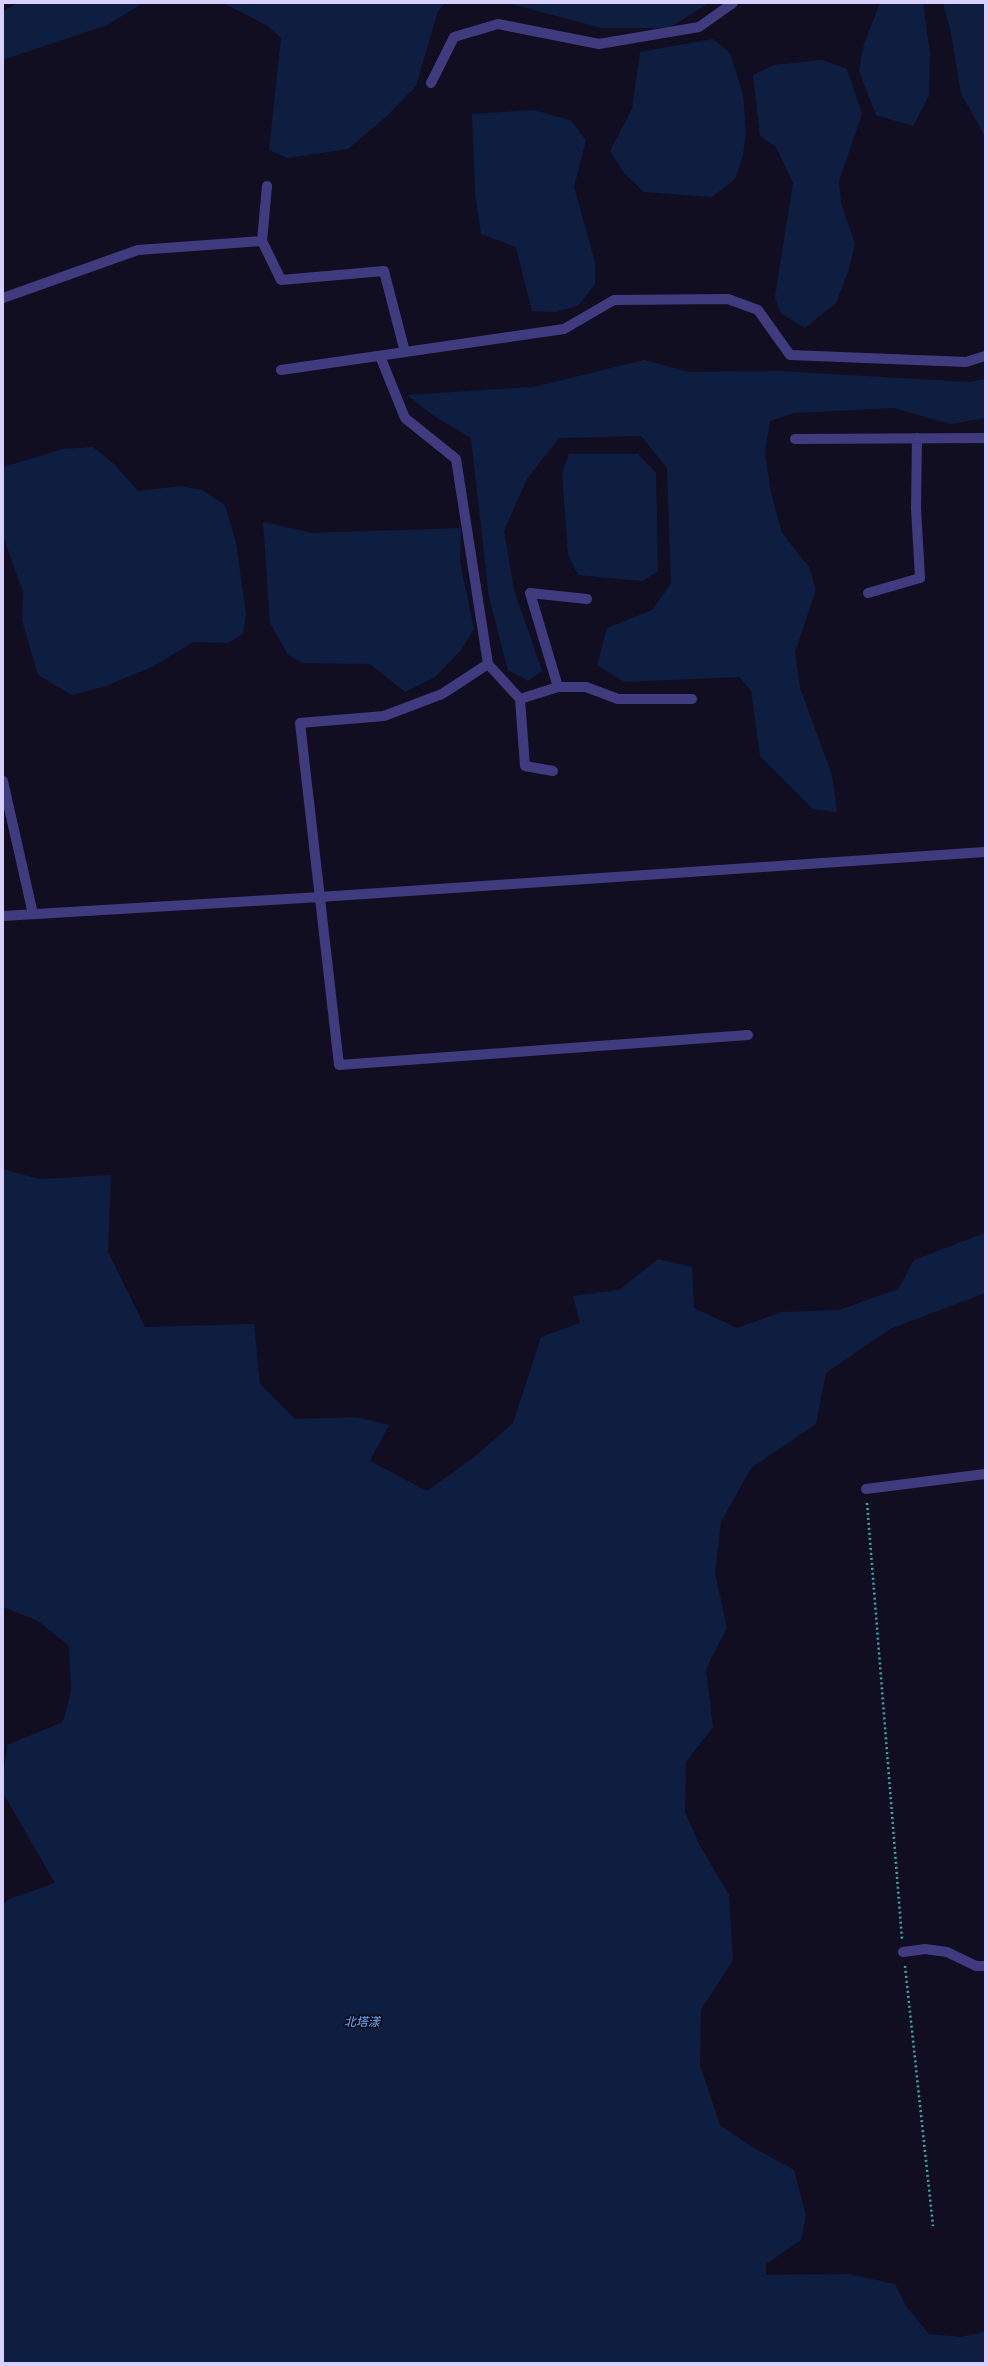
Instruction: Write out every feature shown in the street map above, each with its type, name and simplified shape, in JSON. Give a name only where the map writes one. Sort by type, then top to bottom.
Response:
[{"type":"street","points":[[431,83],[454,37],[498,24],[599,44],[699,27],[733,3]]},
{"type":"street","points":[[267,186],[262,241],[281,280],[384,271],[405,352]]},
{"type":"street","points":[[3,298],[138,250],[262,241]]},
{"type":"street","points":[[281,370],[564,329],[614,300],[728,299],[758,310],[790,355],[966,362],[985,356]]},
{"type":"street","points":[[380,356],[405,418],[456,459],[488,664],[520,699],[525,766],[553,771]]},
{"type":"street","points":[[868,593],[920,578],[916,508],[917,438]]},
{"type":"street","points":[[795,439],[985,438]]},
{"type":"street","points":[[558,687],[530,594],[587,599]]},
{"type":"street","points":[[488,664],[442,694],[384,716],[300,723],[339,1065],[748,1035]]},
{"type":"street","points":[[520,699],[558,687],[586,688],[618,699],[692,699]]},
{"type":"street","points":[[3,781],[33,914]]},
{"type":"street","points":[[3,916],[320,897],[985,852]]},
{"type":"street","points":[[866,1489],[985,1474]]},
{"type":"street","points":[[903,1952],[925,1949],[947,1952],[976,1966],[985,1966]]},
{"type":"path","points":[[866,1489],[903,1952],[933,2226]]},
{"type":"water","points":[[18,3],[143,3],[107,25],[3,60],[3,11]]},
{"type":"water","points":[[223,3],[445,3],[438,11],[416,86],[387,116],[348,149],[287,158],[269,150],[281,38],[268,26]]},
{"type":"water","points":[[508,3],[709,3],[669,28],[601,28]]},
{"type":"water","points":[[880,3],[923,3],[930,53],[929,96],[913,126],[876,115],[859,71],[864,44]]},
{"type":"water","points":[[943,3],[985,3],[985,136],[961,94],[951,33]]},
{"type":"water","points":[[713,39],[730,53],[743,94],[746,133],[743,155],[735,179],[712,197],[644,192],[624,173],[610,151],[632,109],[640,52]]},
{"type":"water","points":[[822,60],[847,69],[862,114],[839,181],[841,203],[855,244],[848,272],[836,303],[805,328],[780,313],[775,297],[793,183],[776,147],[760,136],[753,75],[774,65]]},
{"type":"water","points":[[533,110],[570,120],[586,140],[574,187],[595,262],[595,284],[579,305],[556,312],[532,311],[516,247],[481,234],[475,193],[472,114]]},
{"type":"water","points":[[644,360],[689,372],[780,371],[969,382],[985,379],[985,418],[950,424],[894,408],[794,413],[770,421],[765,453],[771,493],[782,533],[809,567],[816,590],[795,652],[800,688],[832,775],[837,812],[813,809],[760,756],[751,691],[739,677],[624,682],[597,665],[607,628],[652,610],[671,584],[667,468],[641,436],[559,438],[527,479],[504,531],[514,590],[542,671],[528,681],[508,670],[489,598],[471,438],[434,416],[407,395],[533,387]]},
{"type":"water","points":[[93,447],[114,464],[138,491],[180,486],[202,490],[225,505],[236,543],[246,614],[243,634],[228,643],[193,642],[154,666],[106,686],[72,695],[38,675],[22,620],[23,592],[3,536],[3,467],[63,449]]},
{"type":"water","points":[[569,454],[638,454],[656,473],[658,571],[642,581],[578,575],[568,554],[562,473]]},
{"type":"water","points":[[263,522],[312,533],[461,528],[460,562],[474,629],[462,649],[435,677],[405,692],[370,664],[303,663],[288,655],[270,623]]},
{"type":"water","name":"北塔漾","points":[[3,1169],[39,1179],[111,1175],[108,1252],[145,1327],[254,1324],[260,1384],[295,1419],[356,1417],[389,1425],[370,1461],[427,1491],[473,1458],[513,1423],[541,1337],[580,1323],[573,1296],[619,1290],[658,1259],[692,1267],[694,1308],[737,1328],[782,1312],[839,1310],[898,1289],[914,1260],[985,1233],[985,1293],[890,1329],[826,1373],[816,1424],[751,1468],[721,1522],[715,1573],[727,1628],[706,1669],[713,1727],[686,1762],[685,1812],[699,1844],[729,1895],[733,1960],[701,2010],[700,2065],[720,2125],[749,2145],[794,2170],[806,2216],[801,2240],[766,2264],[766,2275],[848,2274],[895,2284],[906,2306],[929,2334],[960,2337],[985,2332],[985,2363],[3,2363],[3,1904],[9,1899],[55,1883],[3,1793],[3,1780],[7,1745],[63,1722],[71,1691],[69,1646],[38,1621],[3,1607]]}]
